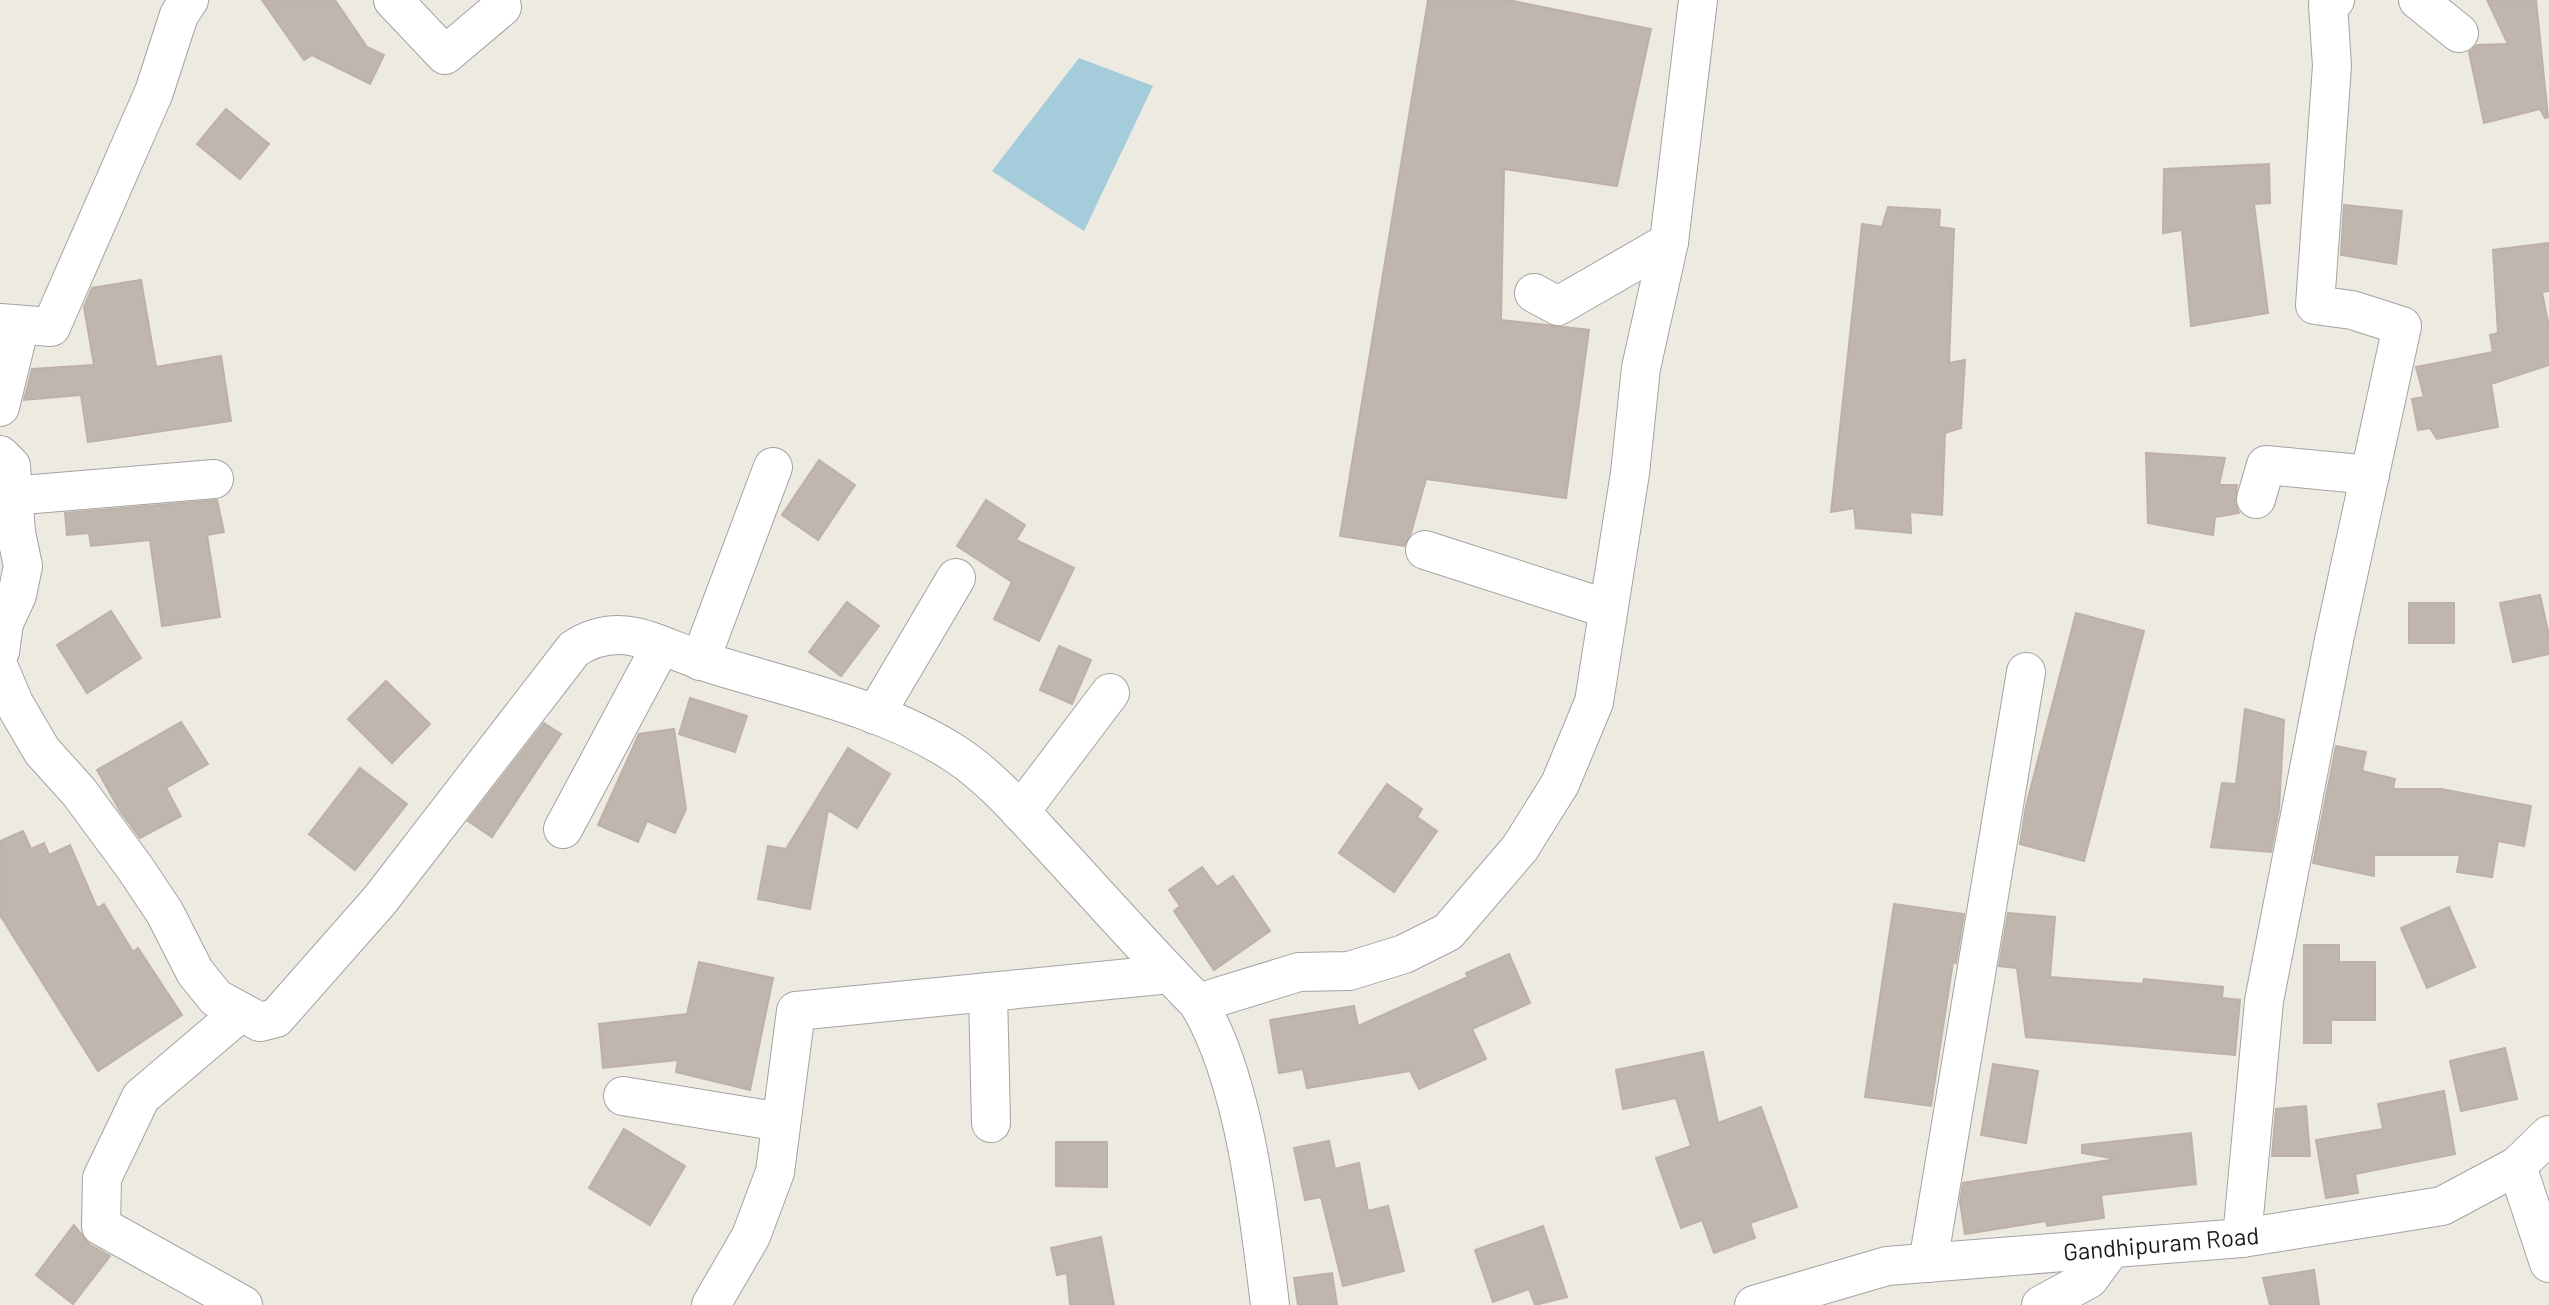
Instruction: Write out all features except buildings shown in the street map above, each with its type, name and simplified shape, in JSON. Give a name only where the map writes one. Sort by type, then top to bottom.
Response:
[{"type":"street","points":[[0,407],[10,324],[51,327],[154,92],[179,15],[189,0]]},
{"type":"street","points":[[393,0],[445,55],[502,7]]},
{"type":"street","points":[[1198,1003],[1299,972],[1349,971],[1404,954],[1448,932],[1520,848],[1560,784],[1594,702],[1630,473],[1641,368],[1669,242],[1698,0]]},
{"type":"street","points":[[2242,1238],[2264,1001],[2334,640],[2402,327],[2352,310],[2315,305],[2332,66],[2328,5],[2334,0]]},
{"type":"street","points":[[2418,0],[2459,33]]},
{"type":"street","points":[[1534,293],[1558,306],[1669,242]]},
{"type":"street","points":[[0,455],[11,466],[12,496],[23,566],[17,595],[4,623],[0,652]]},
{"type":"street","points":[[2256,499],[2266,465],[2370,475]]},
{"type":"street","points":[[700,661],[773,467]]},
{"type":"street","points":[[12,496],[214,480]]},
{"type":"street","points":[[1424,550],[1608,609]]},
{"type":"street","points":[[875,715],[956,578]]},
{"type":"street","points":[[0,670],[14,703],[42,751],[79,792],[135,867],[165,913],[195,972],[216,998],[260,1022],[276,1018],[380,900],[574,649],[601,635],[624,634],[700,661],[900,723],[958,756],[1020,812],[1198,1003],[1211,1024],[1246,1147],[1257,1205],[1270,1305]]},
{"type":"street","points":[[563,829],[662,646]]},
{"type":"street","points":[[1928,1263],[2026,672]]},
{"type":"street","points":[[1020,812],[1110,693]]},
{"type":"street","points":[[711,1305],[751,1236],[775,1172],[796,1011],[1170,974]]},
{"type":"street","points":[[988,992],[991,1123]]},
{"type":"street","points":[[242,1012],[141,1097],[102,1178],[101,1226],[243,1305]]},
{"type":"street","points":[[623,1096],[781,1122]]},
{"type":"street","name":"Gandhipuram Road","points":[[1754,1305],[1887,1266],[2242,1238],[2442,1206],[2517,1166],[2549,1135]]},
{"type":"street","points":[[2517,1166],[2549,1263]]},
{"type":"street","points":[[2041,1305],[2089,1279],[2111,1249]]},
{"type":"water","points":[[1079,58],[1153,86],[1084,231],[992,171]]}]
